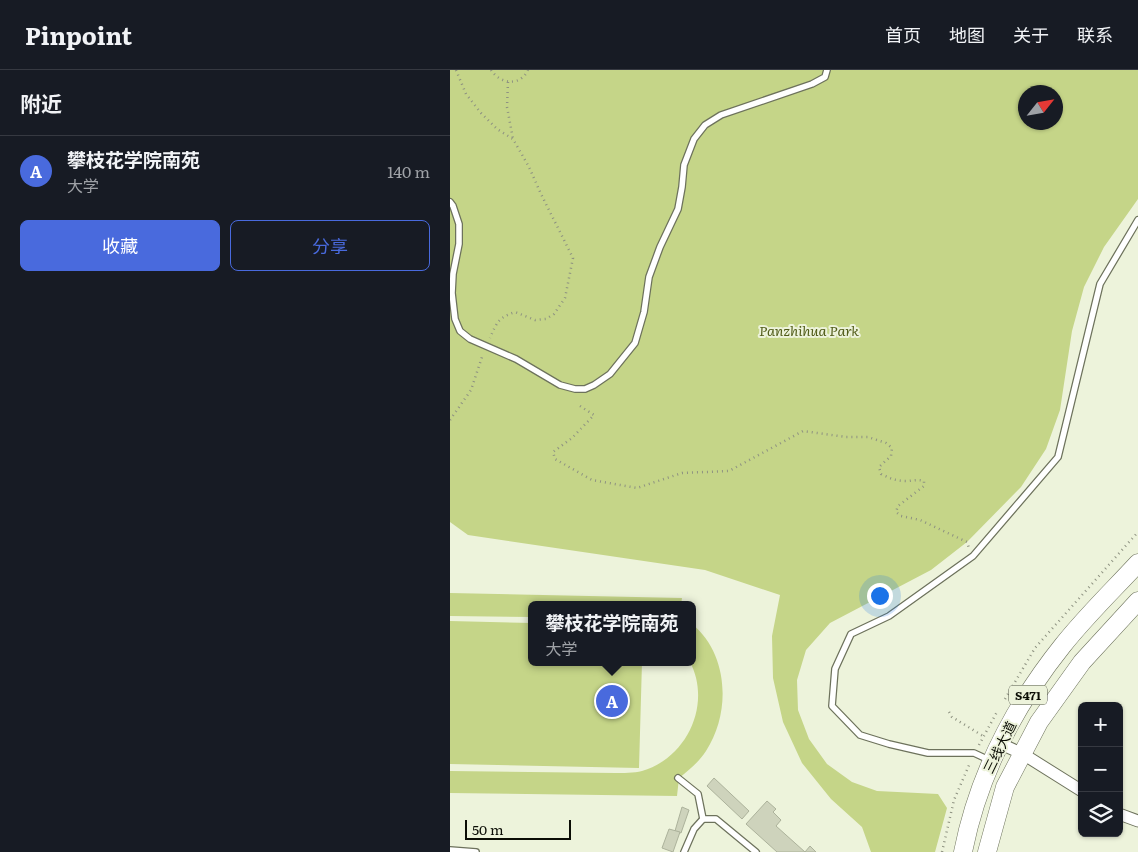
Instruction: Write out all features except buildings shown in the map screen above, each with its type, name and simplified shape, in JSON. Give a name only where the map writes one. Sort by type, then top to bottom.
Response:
[{"type":"main road","name":"三线大道","points":[[963,852],[984,777],[1019,707],[1064,644],[1138,564]]},
{"type":"main road","name":"三线大道","points":[[987,852],[1005,787],[1039,722],[1082,662],[1138,601]]},
{"type":"street","points":[[1001,744],[1023,754],[1078,789]]},
{"type":"street","points":[[1123,815],[1138,821]]},
{"type":"lane","points":[[450,202],[460,224],[459,244],[452,274],[452,292],[455,319],[460,331],[470,340],[516,359],[560,385],[575,389],[594,385],[610,374],[635,343],[644,312],[649,277],[660,247],[678,209],[684,165],[694,139],[699,132],[705,125],[721,114],[812,84],[825,77],[827,70]]},
{"type":"lane","points":[[992,761],[974,753],[928,753],[860,735],[832,706],[834,668],[851,634],[889,616],[973,556],[1058,457],[1100,284],[1138,220]]},
{"type":"lane","points":[[678,778],[698,794],[703,819]]},
{"type":"lane","points":[[684,852],[694,829],[703,819],[716,819],[756,852]]},
{"type":"lane","points":[[450,850],[476,852]]},
{"type":"path","points":[[456,70],[466,94],[481,113],[498,129],[513,139]]},
{"type":"path","points":[[490,70],[501,80],[508,82],[515,82],[521,79],[528,70]]},
{"type":"path","points":[[450,420],[471,390],[497,322],[504,316],[515,312],[535,320],[546,319],[554,314],[565,298],[573,258],[529,167],[513,139],[507,107],[508,82]]},
{"type":"path","points":[[580,406],[594,415],[572,438],[553,452],[555,459],[592,480],[636,488],[682,473],[729,471],[803,431],[846,437],[868,437],[886,443],[892,448],[891,456],[879,467],[881,474],[893,480],[924,481],[924,486],[898,506],[896,512],[901,516],[920,520],[967,542]]},
{"type":"path","points":[[949,712],[952,717],[983,736]]},
{"type":"path","points":[[942,852],[954,800],[974,753]]},
{"type":"green space","name":"Panzhihua Park","points":[[450,70],[1138,70],[1138,199],[1104,247],[1084,287],[1072,331],[1060,410],[1046,449],[1021,487],[967,542],[931,570],[830,623],[806,650],[797,680],[798,710],[809,739],[827,764],[852,782],[877,791],[938,794],[947,808],[935,852],[871,852],[862,827],[831,799],[802,763],[783,722],[773,678],[772,636],[780,595],[705,570],[468,535],[450,522]]},
{"type":"green space","points":[[450,593],[682,598],[682,601],[528,601],[528,617],[450,616]]},
{"type":"green space","points":[[450,621],[528,623],[528,666],[642,666],[639,768],[450,764]]},
{"type":"green space","points":[[696,628],[713,651],[719,667],[722,684],[722,702],[720,719],[714,736],[700,759],[679,778],[677,796],[450,793],[450,771],[625,773],[642,771],[658,764],[672,754],[683,742],[691,727],[696,712],[698,695],[696,678],[692,666],[696,666]]},
{"type":"place","name":"攀枝花学院南苑","points":[[612,701]]}]
